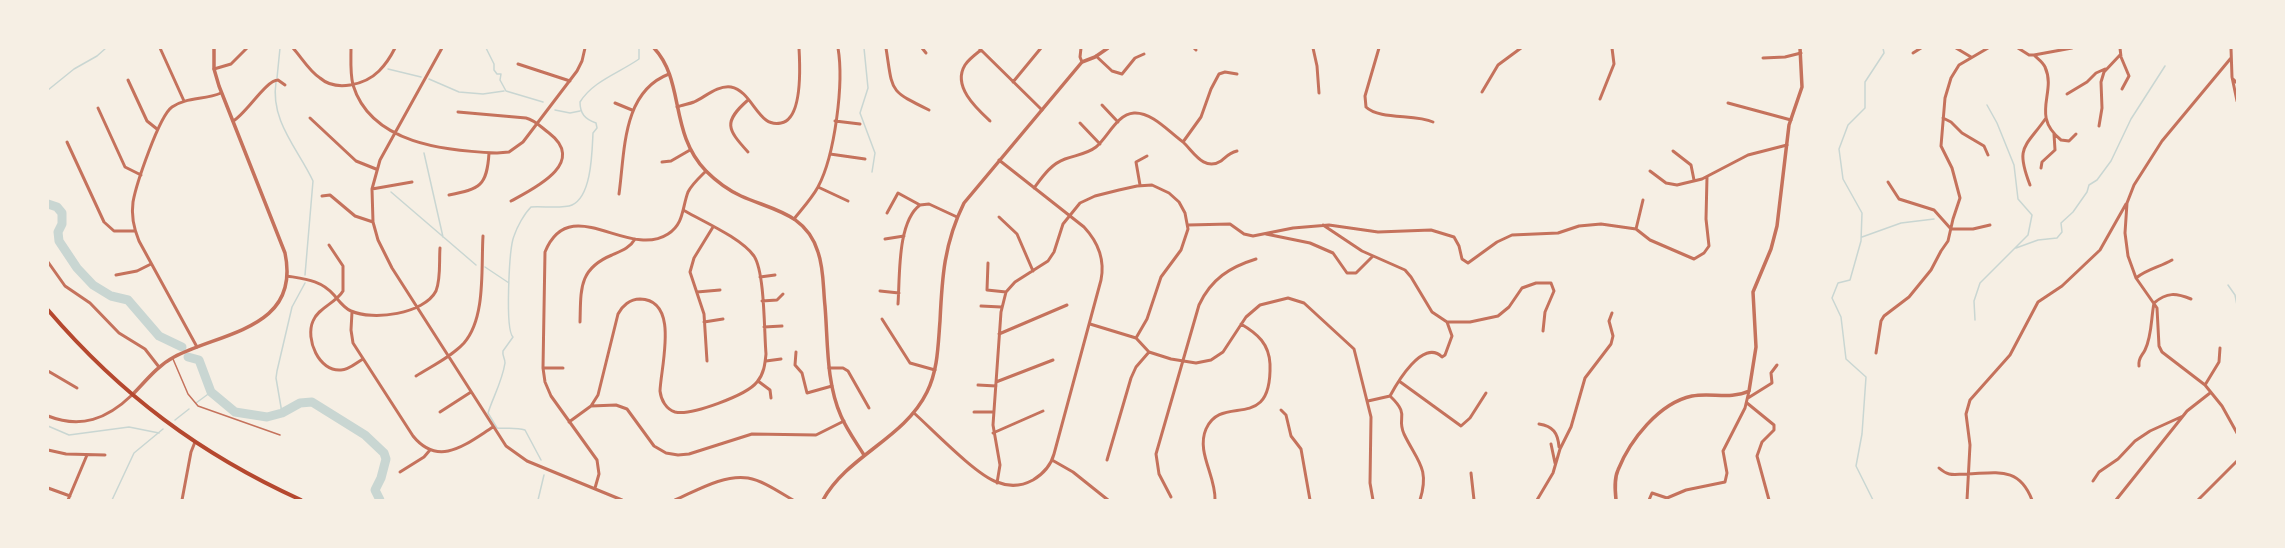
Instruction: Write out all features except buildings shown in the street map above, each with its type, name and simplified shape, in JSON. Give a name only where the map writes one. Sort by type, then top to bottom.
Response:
[{"type":"main road","points":[[48,310],[109,376],[132,396],[195,442],[252,476],[301,500]]},
{"type":"street","points":[[160,48],[184,101]]},
{"type":"street","points":[[48,416],[71,422],[95,420],[112,412],[132,396],[159,367],[172,358],[197,347],[238,333],[263,319],[279,301],[287,276],[287,260],[282,242],[221,93],[214,69],[214,48]]},
{"type":"street","points":[[214,69],[231,64],[247,48]]},
{"type":"street","points":[[293,48],[317,76],[324,82],[336,85],[365,80],[379,71],[395,48]]},
{"type":"street","points":[[350,48],[353,83],[367,110],[379,122],[395,132],[430,147],[489,153],[503,153],[514,149],[523,142],[580,66],[585,48]]},
{"type":"street","points":[[442,48],[376,169],[372,189],[373,222],[382,250],[506,446],[527,461],[622,500]]},
{"type":"street","points":[[654,48],[662,57],[669,74],[683,134],[690,150],[706,171],[732,192],[776,208],[794,219],[810,235],[821,260],[829,368],[832,386],[844,421],[864,455]]},
{"type":"street","points":[[677,107],[693,102],[724,87],[736,89],[770,122],[783,123],[791,117],[795,110],[799,79],[799,48]]},
{"type":"street","points":[[794,219],[818,187],[830,154],[840,76],[838,48]]},
{"type":"street","points":[[886,48],[895,91],[902,97],[929,110]]},
{"type":"street","points":[[922,48],[926,53]]},
{"type":"street","points":[[1013,82],[1041,48]]},
{"type":"street","points":[[1081,48],[1080,57],[1082,62]]},
{"type":"street","points":[[823,500],[838,479],[864,455],[902,426],[914,413],[927,392],[935,370],[946,253],[957,217],[971,194],[1082,62],[1096,56],[1108,48]]},
{"type":"street","points":[[1313,48],[1317,66],[1319,93]]},
{"type":"street","points":[[1379,48],[1365,96],[1366,107],[1374,112],[1422,118],[1433,122]]},
{"type":"street","points":[[1482,92],[1498,65],[1521,48]]},
{"type":"street","points":[[1600,98],[1614,64],[1612,48]]},
{"type":"street","points":[[1649,500],[1652,493],[1667,498],[1686,490],[1725,482],[1727,473],[1723,451],[1747,403],[1756,347],[1752,296],[1755,284],[1773,243],[1791,120],[1802,87],[1800,48]]},
{"type":"street","points":[[1913,53],[1921,48]]},
{"type":"street","points":[[1956,48],[1971,57]]},
{"type":"street","points":[[1876,353],[1880,328],[1884,316],[1909,297],[1931,270],[1940,250],[1948,241],[1960,198],[1952,168],[1941,146],[1945,98],[1951,78],[1959,65],[1988,48]]},
{"type":"street","points":[[2018,48],[2029,55],[2072,48]]},
{"type":"street","points":[[2120,48],[2120,55],[2129,76],[2122,89]]},
{"type":"street","points":[[2231,48],[2232,77],[2237,101]]},
{"type":"street","points":[[990,121],[972,104],[966,93],[962,79],[966,63],[980,49],[1042,110]]},
{"type":"street","points":[[1764,58],[1785,58],[1801,53]]},
{"type":"street","points":[[1096,56],[1112,70],[1122,74],[1135,58],[1144,54]]},
{"type":"street","points":[[2034,55],[2043,64],[2046,71],[2046,118],[2054,132],[2061,140],[2066,141],[2076,134]]},
{"type":"street","points":[[2067,94],[2087,82],[2096,73],[2105,69],[2120,55]]},
{"type":"street","points":[[1966,500],[1970,445],[1966,414],[1970,400],[2010,355],[2038,302],[2062,286],[2100,250],[2127,203],[2134,185],[2162,141],[2231,58]]},
{"type":"street","points":[[518,64],[570,81]]},
{"type":"street","points":[[2099,126],[2102,108],[2101,82],[2105,69]]},
{"type":"street","points":[[1183,142],[1201,117],[1211,89],[1219,74],[1225,72],[1237,74]]},
{"type":"street","points":[[619,194],[632,110],[656,80],[669,74]]},
{"type":"street","points":[[2232,77],[2237,83]]},
{"type":"street","points":[[128,80],[147,121],[157,129]]},
{"type":"street","points":[[233,121],[241,116],[271,82],[278,80],[285,84]]},
{"type":"street","points":[[197,347],[151,264],[135,231],[133,202],[157,129],[168,110],[184,101],[207,98],[221,93]]},
{"type":"street","points":[[748,100],[733,114],[730,125],[733,135],[748,152]]},
{"type":"street","points":[[615,103],[632,110]]},
{"type":"street","points":[[1728,103],[1791,120]]},
{"type":"street","points":[[1102,105],[1118,122]]},
{"type":"street","points":[[98,108],[125,167],[141,175]]},
{"type":"street","points":[[458,112],[526,118],[537,124],[558,142],[562,150],[561,160],[546,182],[510,201]]},
{"type":"street","points":[[1034,188],[1057,163],[1090,152],[1100,144],[1118,122],[1126,115],[1142,114],[1152,119],[1183,142],[1198,159],[1205,163],[1218,162],[1228,154],[1237,151]]},
{"type":"street","points":[[310,118],[356,161],[376,169]]},
{"type":"street","points":[[1943,118],[1962,133],[1984,146],[1988,155]]},
{"type":"street","points":[[2030,185],[2023,164],[2024,146],[2046,118]]},
{"type":"street","points":[[835,121],[860,124]]},
{"type":"street","points":[[1080,123],[1100,144]]},
{"type":"street","points":[[2041,168],[2042,162],[2055,150],[2054,132]]},
{"type":"street","points":[[67,142],[104,222],[114,231],[135,231]]},
{"type":"street","points":[[1650,171],[1662,181],[1672,184],[1694,180],[1706,177],[1748,155],[1787,145]]},
{"type":"street","points":[[662,162],[671,161],[690,150]]},
{"type":"street","points":[[1673,151],[1691,165],[1694,180]]},
{"type":"street","points":[[449,195],[473,189],[482,183],[488,172],[489,153]]},
{"type":"street","points":[[830,154],[865,159]]},
{"type":"street","points":[[1140,185],[1136,162],[1147,156]]},
{"type":"street","points":[[914,413],[981,472],[998,483],[1008,485],[1027,483],[1042,474],[1052,460],[1090,324],[1102,275],[1101,255],[1096,242],[1089,232],[999,160]]},
{"type":"street","points":[[595,488],[599,474],[597,460],[551,396],[545,382],[543,368],[545,252],[551,241],[560,232],[578,225],[590,226],[647,241],[667,235],[679,223],[691,188],[706,171]]},
{"type":"street","points":[[1188,225],[1226,224],[1248,236],[1294,228],[1323,225],[1378,232],[1421,229],[1439,231],[1454,236],[1459,246],[1462,259],[1468,263],[1497,242],[1515,234],[1558,233],[1579,226],[1592,224],[1636,229],[1650,240],[1669,246],[1689,258],[1698,258],[1710,246],[1706,218],[1706,177]]},
{"type":"street","points":[[372,189],[412,182]]},
{"type":"street","points":[[1888,182],[1899,199],[1934,210],[1951,229],[1974,229],[1990,224]]},
{"type":"street","points":[[998,483],[1000,464],[993,433],[993,412],[1001,307],[1006,292],[1015,282],[1046,264],[1052,256],[1061,228],[1069,215],[1080,203],[1089,198],[1140,185],[1158,187],[1169,193],[1182,206],[1188,225],[1184,243],[1161,277],[1147,319],[1136,338]]},
{"type":"street","points":[[818,187],[848,201]]},
{"type":"street","points":[[887,213],[898,193],[920,205],[929,204],[957,217]]},
{"type":"street","points":[[322,196],[330,195],[355,216],[373,222]]},
{"type":"street","points":[[1636,229],[1643,200]]},
{"type":"street","points":[[2127,203],[2125,244],[2136,278],[2154,303],[2158,313],[2159,346],[2162,352],[2205,385],[2222,406],[2237,433]]},
{"type":"street","points":[[898,304],[904,236],[909,220],[920,205]]},
{"type":"street","points":[[569,422],[591,406],[600,388],[618,314],[623,306],[636,299],[652,302],[662,312],[665,331],[660,390],[662,400],[669,409],[682,412],[695,410],[740,395],[758,381],[763,372],[766,361],[764,327],[760,277],[755,258],[748,250],[713,227],[684,211]]},
{"type":"street","points":[[1000,217],[1017,234],[1033,271]]},
{"type":"street","points":[[1323,225],[1373,256],[1400,267],[1408,273],[1432,312],[1447,322],[1470,322],[1498,316],[1509,307],[1522,288],[1549,282],[1553,285],[1554,291],[1545,312],[1543,331]]},
{"type":"street","points":[[707,361],[704,322],[697,292],[691,275],[692,264],[713,227]]},
{"type":"street","points":[[1266,234],[1310,243],[1333,253],[1337,256],[1344,272],[1347,273],[1356,272],[1373,256]]},
{"type":"street","points":[[416,376],[448,356],[467,338],[477,319],[483,236]]},
{"type":"street","points":[[885,238],[904,236]]},
{"type":"street","points":[[580,322],[581,289],[586,274],[601,260],[626,248],[635,239]]},
{"type":"street","points":[[330,245],[343,266],[343,290],[337,298],[314,318],[310,334],[312,346],[326,365],[336,370],[346,369],[363,359]]},
{"type":"street","points":[[287,276],[317,282],[325,286],[352,312],[400,313],[417,307],[431,297],[437,289],[440,248]]},
{"type":"street","points":[[1171,498],[1158,474],[1156,454],[1199,305],[1206,292],[1224,272],[1256,259]]},
{"type":"street","points":[[2136,278],[2145,270],[2155,269],[2172,260]]},
{"type":"street","points":[[48,262],[65,286],[90,304],[115,330],[145,349],[159,367]]},
{"type":"street","points":[[988,263],[987,290],[1006,292]]},
{"type":"street","points":[[116,275],[137,271],[151,264]]},
{"type":"street","points":[[760,277],[775,275]]},
{"type":"street","points":[[697,292],[720,290]]},
{"type":"street","points":[[880,291],[899,293]]},
{"type":"street","points":[[762,301],[777,300],[783,294]]},
{"type":"street","points":[[2138,366],[2139,357],[2145,351],[2148,340],[2154,303],[2165,295],[2174,294],[2191,299]]},
{"type":"street","points":[[1090,324],[1136,338],[1149,352],[1182,362],[1202,362],[1218,356],[1228,346],[1250,312],[1266,303],[1288,298],[1304,303],[1353,347],[1368,401],[1372,422],[1370,483],[1372,500]]},
{"type":"street","points":[[999,334],[1067,305]]},
{"type":"street","points":[[981,306],[1001,307]]},
{"type":"street","points":[[352,312],[351,335],[363,359],[413,436],[430,450],[443,452],[454,450],[493,427]]},
{"type":"street","points":[[1537,500],[1549,484],[1560,449],[1571,427],[1585,378],[1611,344],[1613,336],[1609,321],[1612,313]]},
{"type":"street","points":[[704,322],[723,319]]},
{"type":"street","points":[[882,319],[910,363],[935,370]]},
{"type":"street","points":[[1368,401],[1390,396],[1407,369],[1422,356],[1436,353],[1444,357],[1452,336],[1447,322]]},
{"type":"street","points":[[1215,500],[1214,483],[1204,448],[1205,430],[1217,416],[1250,408],[1261,402],[1269,387],[1270,358],[1267,347],[1259,336],[1241,324]]},
{"type":"street","points":[[764,327],[782,326]]},
{"type":"street","points":[[2205,385],[2218,362],[2220,348]]},
{"type":"street","points":[[796,352],[795,365],[802,373],[807,393],[832,386]]},
{"type":"street","points":[[1107,460],[1131,378],[1136,367],[1149,352]]},
{"type":"street","points":[[766,361],[781,359]]},
{"type":"street","points":[[978,385],[996,384],[1053,360]]},
{"type":"street","points":[[1748,398],[1772,384],[1771,373],[1777,364]]},
{"type":"street","points":[[543,368],[563,368]]},
{"type":"street","points":[[829,368],[843,368],[848,371],[869,408]]},
{"type":"street","points":[[48,371],[77,388]]},
{"type":"street","points":[[758,381],[770,390],[771,398]]},
{"type":"street","points":[[1399,381],[1460,426],[1470,418],[1486,393]]},
{"type":"street","points":[[1616,500],[1615,481],[1621,464],[1637,436],[1663,411],[1692,396],[1732,396],[1749,390]]},
{"type":"street","points":[[440,412],[471,392]]},
{"type":"street","points":[[2116,500],[2183,416],[2210,393]]},
{"type":"street","points":[[1390,396],[1401,408],[1404,434],[1418,457],[1423,470],[1424,486],[1420,500]]},
{"type":"street","points":[[1747,403],[1774,425],[1774,430],[1760,445],[1757,456],[1769,500]]},
{"type":"street","points":[[591,406],[616,405],[627,410],[654,446],[666,453],[678,455],[689,454],[752,434],[816,436],[844,421]]},
{"type":"street","points":[[1281,410],[1286,415],[1291,436],[1302,449],[1310,500]]},
{"type":"street","points":[[993,433],[1043,411]]},
{"type":"street","points":[[974,412],[993,412]]},
{"type":"street","points":[[2093,481],[2099,472],[2118,459],[2135,441],[2150,431],[2183,416]]},
{"type":"street","points":[[1539,424],[1548,425],[1554,429],[1558,438],[1560,449]]},
{"type":"street","points":[[182,500],[192,448],[195,442]]},
{"type":"street","points":[[1551,444],[1556,465]]},
{"type":"street","points":[[48,450],[61,454],[105,455]]},
{"type":"street","points":[[400,472],[424,457],[430,450]]},
{"type":"street","points":[[68,500],[88,455]]},
{"type":"street","points":[[1052,460],[1073,472],[1108,500]]},
{"type":"street","points":[[2198,500],[2237,461]]},
{"type":"street","points":[[1939,468],[1946,474],[1954,476],[1999,473],[2014,476],[2024,485],[2032,500]]},
{"type":"street","points":[[1471,473],[1474,500]]},
{"type":"street","points":[[674,500],[720,482],[743,478],[760,482],[793,500]]},
{"type":"street","points":[[48,488],[70,496]]},
{"type":"lane","points":[[172,358],[188,394],[194,403],[230,419],[280,435]]},
{"type":"waterway","points":[[48,90],[74,69],[97,56],[106,48]]},
{"type":"waterway","points":[[277,78],[280,48]]},
{"type":"waterway","points":[[486,48],[494,64],[494,70],[497,74],[501,74],[500,80],[506,91],[543,102]]},
{"type":"waterway","points":[[541,460],[525,430],[514,428],[497,428],[488,413],[504,370],[505,360],[503,351],[513,337],[509,320],[508,305],[512,243],[519,225],[531,207],[568,206],[579,200],[584,192],[590,172],[593,133],[597,128],[596,123],[589,120],[582,113],[580,102],[592,88],[639,59],[639,48]]},
{"type":"waterway","points":[[864,48],[868,88],[860,113],[875,153],[872,172]]},
{"type":"waterway","points":[[1873,500],[1856,466],[1862,434],[1866,377],[1846,359],[1841,317],[1832,298],[1838,283],[1850,280],[1861,241],[1862,213],[1843,179],[1839,149],[1848,125],[1865,108],[1865,82],[1884,53],[1883,48]]},
{"type":"waterway","points":[[2016,248],[2038,240],[2057,238],[2062,232],[2061,223],[2073,212],[2087,192],[2089,185],[2097,180],[2111,161],[2131,119],[2165,66]]},
{"type":"waterway","points":[[388,69],[421,77]]},
{"type":"waterway","points":[[429,79],[459,92],[483,94],[504,91]]},
{"type":"waterway","points":[[276,82],[275,96],[281,122],[313,181],[305,275]]},
{"type":"waterway","points":[[1975,320],[1974,301],[1980,283],[2028,235],[2032,215],[2018,199],[2014,165],[1997,123],[1987,105]]},
{"type":"waterway","points":[[555,110],[570,113],[580,111]]},
{"type":"waterway","points":[[424,153],[443,237]]},
{"type":"waterway","points":[[391,192],[476,265]]},
{"type":"waterway","points":[[48,204],[57,207],[62,213],[62,224],[58,232],[59,241],[77,268],[93,285],[111,296],[128,300],[159,336],[182,347]]},
{"type":"waterway","points":[[1862,237],[1901,223],[1934,219]]},
{"type":"waterway","points":[[485,267],[509,283]]},
{"type":"waterway","points":[[282,413],[276,378],[277,371],[292,307],[305,283]]},
{"type":"waterway","points":[[2228,285],[2235,295],[2237,305]]},
{"type":"waterway","points":[[188,357],[199,360],[211,392],[235,412],[267,417],[282,413],[300,403],[312,402],[365,435],[384,453],[386,459],[381,478],[375,490],[380,500]]},
{"type":"waterway","points":[[196,403],[211,392]]},
{"type":"waterway","points":[[175,420],[189,409]]},
{"type":"waterway","points":[[48,426],[69,435],[129,427],[159,433]]},
{"type":"waterway","points":[[112,500],[134,453],[163,429]]},
{"type":"waterway","points":[[538,500],[544,475]]}]
